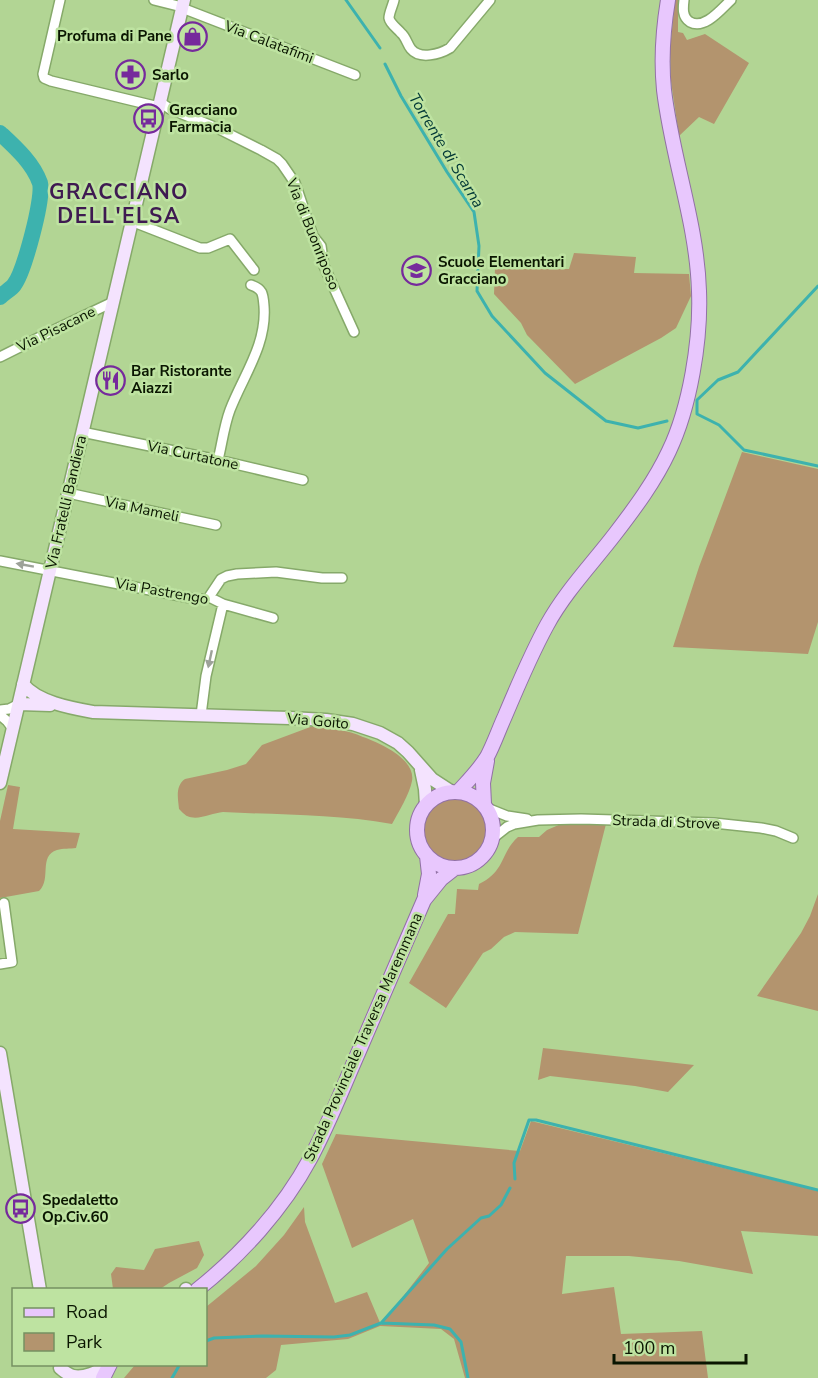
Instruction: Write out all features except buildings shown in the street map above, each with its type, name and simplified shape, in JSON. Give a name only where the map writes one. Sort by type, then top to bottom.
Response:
[{"type":"main road","points":[[485,806],[484,776],[488,756],[527,664],[562,602],[615,534],[654,478],[672,444],[687,397],[698,334],[699,287],[691,229],[664,89],[663,47],[668,0]]},
{"type":"main road","name":"Via Fratelli Bandiera","points":[[0,783],[183,5]]},
{"type":"main road","name":"Via Goito","points":[[23,684],[35,695],[60,704],[96,712],[315,720],[358,725],[398,742],[432,779],[455,792]]},
{"type":"main road","name":"Via Goito","points":[[19,704],[60,704]]},
{"type":"main road","points":[[455,792],[473,776],[488,756]]},
{"type":"main road","points":[[420,766],[426,805]]},
{"type":"main road","points":[[455,792],[468,794],[485,806],[494,829],[488,850],[480,860],[468,866],[455,868],[435,863],[427,856],[420,847],[417,825],[426,805],[441,794],[455,792]]},
{"type":"main road","name":"Strada Provinciale Traversa Maremmana","points":[[199,1288],[222,1269],[269,1220],[310,1159],[424,900],[429,874],[427,856]]},
{"type":"main road","name":"Strada Provinciale Traversa Maremmana","points":[[424,900],[441,879],[455,868]]},
{"type":"main road","points":[[0,1053],[40,1288]]},
{"type":"main road","name":"Strada Provinciale Traversa Maremmana","points":[[189,1288],[232,1257]]},
{"type":"main road","points":[[61,1370],[74,1377],[83,1377],[98,1371]]},
{"type":"street","name":"Via di Buonriposo","points":[[60,0],[44,78],[159,105],[220,129],[268,153],[282,164],[295,183],[313,236],[321,246],[324,266],[354,332]]},
{"type":"street","name":"Via Calatafimi","points":[[154,0],[183,5],[355,75]]},
{"type":"street","points":[[394,0],[390,20],[405,37],[412,50],[424,55],[448,49],[490,0]]},
{"type":"street","points":[[684,0],[683,11],[686,18],[693,23],[700,24],[709,20],[731,0]]},
{"type":"street","points":[[131,221],[200,248],[208,248],[230,239],[254,270]]},
{"type":"street","points":[[218,460],[229,412],[254,359],[264,323],[262,293],[258,287],[251,285]]},
{"type":"street","name":"Via Pisacane","points":[[0,357],[113,302]]},
{"type":"street","name":"Via Curtatone","points":[[82,432],[303,480]]},
{"type":"street","name":"Via Mameli","points":[[68,493],[216,525]]},
{"type":"street","name":"Via Pastrengo","points":[[0,561],[196,599],[209,597],[223,604],[273,618]]},
{"type":"street","points":[[209,597],[221,579],[237,574],[276,572],[322,578],[342,578]]},
{"type":"street","points":[[201,715],[206,676],[223,604]]},
{"type":"street","points":[[0,710],[19,704]]},
{"type":"street","points":[[0,715],[13,729]]},
{"type":"street","name":"Strada di Strove","points":[[485,806],[507,816],[538,820]]},
{"type":"street","name":"Strada di Strove","points":[[493,838],[514,824],[538,820],[581,819],[714,823],[761,828],[793,838]]},
{"type":"street","points":[[0,964],[12,962],[4,903]]},
{"type":"green space","points":[[675,0],[678,0],[678,32],[683,33],[687,40],[705,34],[749,63],[714,124],[699,117],[679,136],[671,81],[670,49]]},
{"type":"green space","points":[[574,253],[636,257],[634,273],[689,274],[691,296],[676,328],[575,384],[527,335],[521,323],[494,294],[495,268],[569,269]]},
{"type":"green space","points":[[742,452],[818,469],[818,622],[808,654],[673,647],[699,567]]},
{"type":"green space","points":[[313,726],[357,735],[387,748],[403,759],[412,773],[412,781],[404,803],[392,824],[329,817],[223,812],[196,818],[186,816],[179,809],[178,789],[185,779],[246,764],[262,745]]},
{"type":"green space","points":[[8,785],[20,787],[13,829],[80,833],[76,848],[57,850],[48,857],[45,880],[39,891],[0,898],[0,821]]},
{"type":"green space","points":[[456,798],[468,800],[479,807],[486,818],[488,830],[486,842],[479,853],[468,860],[456,862],[444,860],[433,853],[426,842],[424,830],[426,818],[433,807],[444,800]]},
{"type":"green space","points":[[561,824],[606,824],[578,934],[515,932],[504,937],[483,953],[446,1008],[409,983],[448,914],[455,914],[457,889],[478,890],[479,884],[494,873],[518,837],[539,837],[547,830]]},
{"type":"green space","points":[[818,894],[818,1011],[757,996],[801,933]]},
{"type":"green space","points":[[543,1048],[694,1065],[668,1092],[550,1076],[538,1080]]},
{"type":"green space","points":[[531,1121],[818,1191],[818,1236],[741,1231],[753,1274],[679,1261],[629,1256],[566,1256],[562,1294],[614,1287],[621,1334],[702,1331],[708,1378],[465,1378],[454,1339],[441,1329],[380,1326],[348,1339],[281,1345],[276,1370],[266,1378],[124,1378],[134,1366],[207,1366],[207,1306],[256,1266],[284,1235],[304,1207],[305,1222],[335,1303],[367,1292],[381,1325],[429,1263],[413,1219],[352,1248],[322,1164],[336,1134],[520,1151]]},
{"type":"green space","points":[[199,1241],[204,1255],[197,1268],[162,1288],[113,1288],[111,1274],[116,1267],[144,1270],[155,1249]]},
{"type":"waterway","name":"Torrente di Scarna","points":[[346,0],[380,48]]},
{"type":"waterway","name":"Torrente di Scarna","points":[[385,64],[401,96],[474,212],[479,246],[477,291],[492,316],[545,373],[606,421],[638,428],[667,421]]},
{"type":"waterway","points":[[0,133],[23,156],[40,183],[36,218],[23,266],[14,285],[0,297]]},
{"type":"waterway","points":[[818,286],[738,372],[718,380],[697,400],[697,414],[719,425],[744,450],[818,466]]},
{"type":"waterway","points":[[515,1179],[514,1163],[529,1120],[536,1120],[818,1190]]},
{"type":"waterway","points":[[382,1322],[447,1249],[481,1218],[489,1216],[501,1205],[510,1188]]},
{"type":"waterway","points":[[207,1341],[214,1338],[263,1336],[334,1337],[350,1335],[381,1323],[434,1325],[450,1329],[461,1342],[468,1378]]},
{"type":"waterway","points":[[172,1378],[179,1366]]},
{"type":"place","name":"Profuma di Pane","points":[[193,36]]},
{"type":"place","name":"Sarlo","points":[[131,75]]},
{"type":"place","name":"Gracciano Farmacia","points":[[148,119]]},
{"type":"place","name":"Scuole Elementari Gracciano","points":[[417,271]]},
{"type":"place","name":"Bar Ristorante Aiazzi","points":[[110,380]]},
{"type":"place","name":"Spedaletto Op.Civ.60","points":[[21,1209]]},
{"type":"district","name":"GRACCIANO DELL'ELSA","points":[[119,204]]}]
